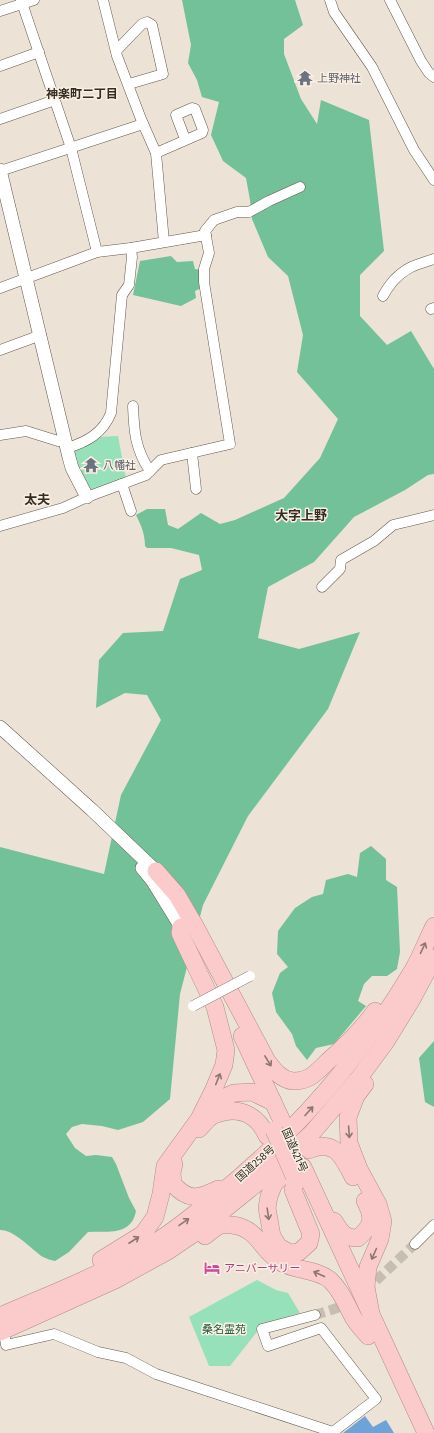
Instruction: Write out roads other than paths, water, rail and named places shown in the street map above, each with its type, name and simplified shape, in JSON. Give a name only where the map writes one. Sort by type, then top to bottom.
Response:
[{"type":"highway","points":[[156,871],[177,895],[267,1061],[276,1073],[283,1078],[293,1081],[302,1080],[313,1075],[369,1020],[392,986],[414,968]]},
{"type":"highway","name":"国道421号","points":[[156,871],[232,1014],[273,1102],[274,1129]]},
{"type":"highway","name":"国道258号","points":[[1,1326],[91,1277],[139,1253],[186,1221],[241,1178],[296,1126],[331,1087],[371,1035],[414,968],[434,926]]},
{"type":"highway","points":[[181,927],[180,933],[216,1007],[226,1050],[224,1065],[199,1119]]},
{"type":"highway","name":"国道421号","points":[[181,927],[220,1006],[257,1095],[295,1172],[368,1336],[414,1433]]},
{"type":"highway","name":"国道258号","points":[[1,1326],[115,1280],[168,1251],[199,1230],[267,1175],[312,1133],[359,1078],[385,1043],[412,999],[434,958]]},
{"type":"highway","points":[[1,1326],[69,1310],[146,1273],[185,1250],[274,1184],[309,1150],[356,1096],[380,1065],[406,1024],[412,999]]},
{"type":"highway","points":[[0,1309],[50,1287],[111,1255],[143,1234],[155,1217],[161,1194],[165,1166],[199,1119],[213,1103],[234,1093],[252,1092],[273,1102]]},
{"type":"highway","points":[[356,1096],[348,1117],[349,1143],[359,1169],[378,1204],[383,1221],[380,1239],[368,1267],[366,1286],[371,1314]]},
{"type":"highway","points":[[241,1178],[213,1192],[198,1197],[186,1196],[180,1191],[173,1184],[172,1173],[175,1161],[202,1126],[214,1115],[239,1111],[246,1114],[263,1128],[274,1129]]},
{"type":"highway","points":[[309,1150],[318,1146],[324,1146],[338,1152],[347,1164],[367,1206],[372,1219],[369,1227],[358,1238],[349,1238],[341,1232],[321,1198],[315,1195]]},
{"type":"highway","points":[[274,1184],[269,1196],[267,1208],[272,1236],[279,1247],[290,1253],[299,1252],[309,1243],[311,1234],[293,1190],[295,1172]]},
{"type":"highway","name":"国道421号","points":[[295,1172],[315,1195],[426,1433]]},
{"type":"highway","points":[[222,1224],[242,1226],[262,1242],[270,1254],[280,1262],[294,1268],[315,1272],[330,1280],[339,1289],[354,1319],[368,1336]]},
{"type":"street","points":[[0,11],[22,2],[34,0]]},
{"type":"street","points":[[103,0],[116,51],[143,124],[156,153],[164,242]]},
{"type":"street","points":[[330,0],[334,12],[372,67],[414,150],[434,180]]},
{"type":"street","points":[[390,0],[421,61],[429,73],[434,77]]},
{"type":"street","points":[[22,2],[71,148],[97,252]]},
{"type":"street","points":[[116,51],[142,24],[147,22],[152,25],[163,74],[129,84]]},
{"type":"street","points":[[0,66],[39,52]]},
{"type":"street","points":[[0,119],[55,100]]},
{"type":"street","points":[[87,497],[72,468],[0,170],[143,124]]},
{"type":"street","points":[[156,153],[185,139]]},
{"type":"street","points":[[0,526],[63,508],[87,497],[146,475],[161,460],[230,444],[204,282],[204,269],[210,253],[205,231],[214,220],[237,212],[249,212],[282,194],[300,187]]},
{"type":"street","points":[[0,288],[97,252],[131,248],[206,235]]},
{"type":"street","points":[[0,435],[26,431],[66,444],[77,445],[98,433],[104,427],[111,413],[122,295],[129,285],[132,257],[131,248]]},
{"type":"street","points":[[383,296],[385,290],[403,271],[410,267],[434,260]]},
{"type":"street","points":[[0,350],[40,335]]},
{"type":"street","points":[[133,406],[137,444],[150,471]]},
{"type":"street","points":[[192,452],[196,490]]},
{"type":"street","points":[[122,484],[131,511]]},
{"type":"street","points":[[322,587],[340,568],[341,560],[374,540],[393,525],[434,514]]},
{"type":"street","points":[[0,727],[92,810],[156,871]]},
{"type":"street","points":[[92,810],[152,880],[181,927]]},
{"type":"street","points":[[193,1006],[250,976]]},
{"type":"street","points":[[415,1244],[434,1225]]},
{"type":"street","points":[[1,1326],[6,1345],[54,1334],[98,1352],[126,1358],[156,1374],[333,1432],[376,1399],[321,1328],[268,1346],[262,1329],[315,1315]]},
{"type":"water","points":[[365,1416],[373,1427],[386,1420],[394,1433],[343,1433]]},
{"type":"tunnel","points":[[365,1291],[415,1244]]},
{"type":"tunnel","points":[[315,1315],[340,1307],[350,1301]]},
{"type":"place","name":"上野神社","points":[[305,78]]},
{"type":"place","name":"八幡社","points":[[91,465]]},
{"type":"place","name":"アニバーサリー","points":[[212,1268]]},
{"type":"district","name":"神楽町二丁目","points":[[82,94]]},
{"type":"district","name":"太夫","points":[[37,499]]},
{"type":"district","name":"大字上野","points":[[301,515]]},
{"type":"park label","name":"桑名霊苑","points":[[224,1329]]}]
